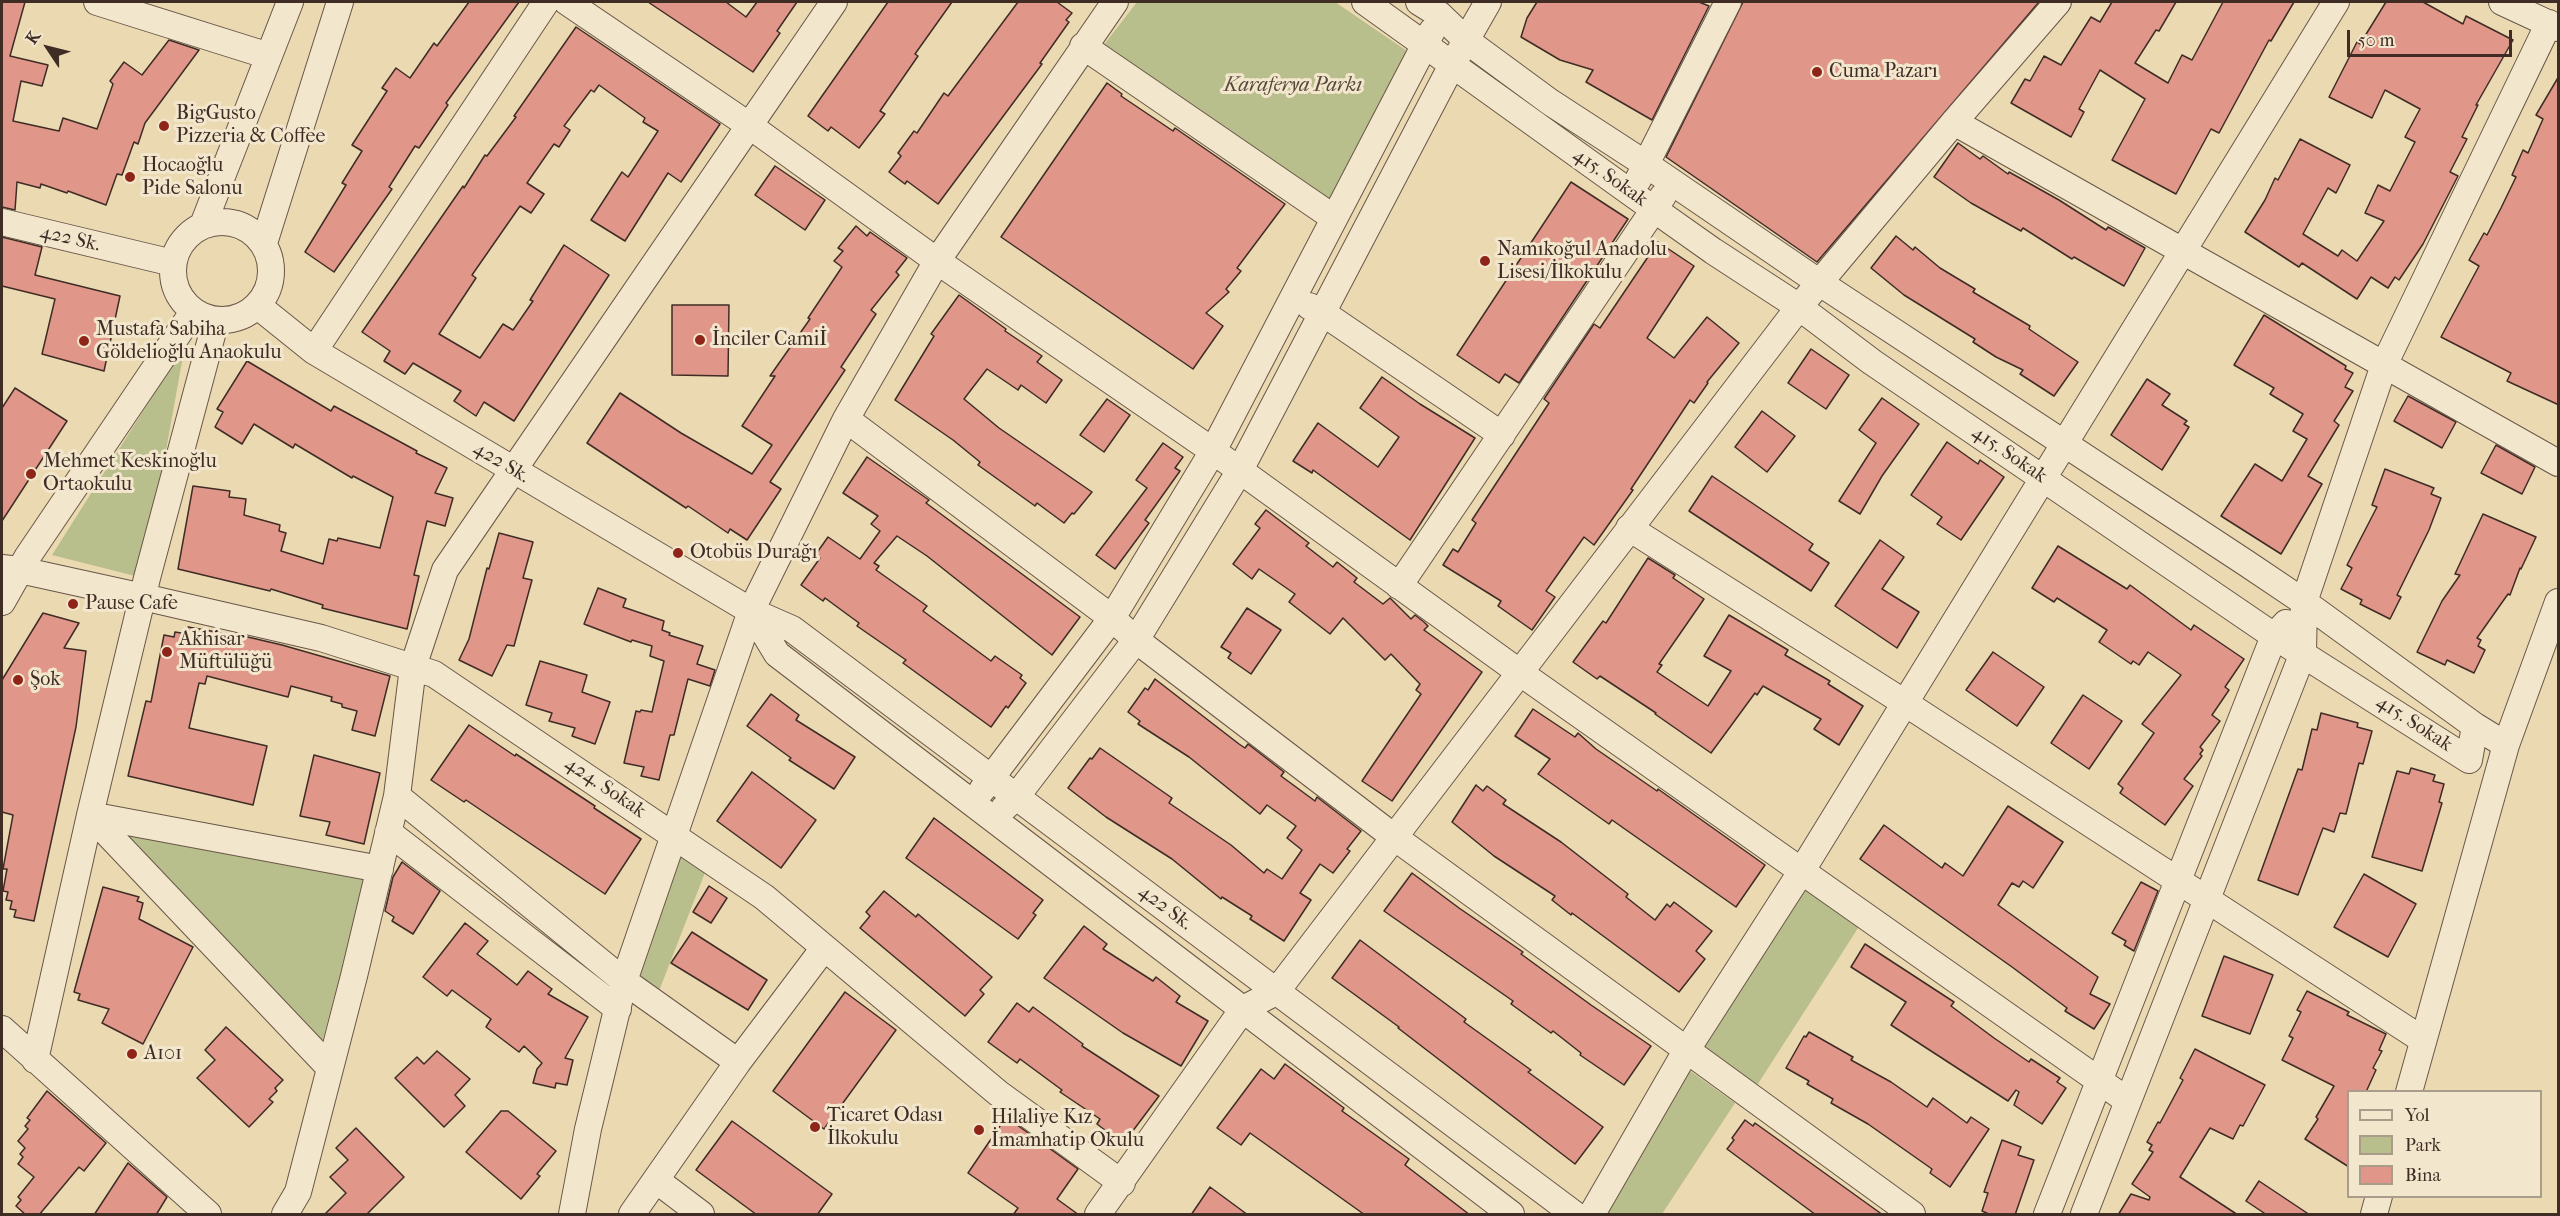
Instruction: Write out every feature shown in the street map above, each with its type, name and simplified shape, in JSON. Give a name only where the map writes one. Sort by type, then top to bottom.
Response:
[{"type":"street","points":[[97,2],[269,56]]},
{"type":"street","points":[[202,225],[290,2]]},
{"type":"street","points":[[264,243],[340,2]]},
{"type":"street","points":[[314,351],[546,2]]},
{"type":"street","points":[[567,2],[750,126],[937,261],[1213,451],[1239,472],[1519,672],[2128,1101]]},
{"type":"street","points":[[285,1215],[298,1192],[380,869],[397,796],[413,667],[445,570],[834,2]]},
{"type":"street","points":[[572,1215],[588,1129],[624,981],[751,611],[846,418],[937,261],[1115,2]]},
{"type":"street","name":"415. Sokak","points":[[1365,2],[1872,362],[2274,636],[2469,760],[2475,726],[2304,602],[1550,102],[1467,41],[1443,8],[1419,2]]},
{"type":"street","points":[[992,819],[1016,797],[1136,640],[1239,472],[1452,65],[1488,2]]},
{"type":"street","points":[[1631,193],[1728,2]]},
{"type":"street","points":[[1098,1215],[1243,1009],[1276,992],[1799,308],[1953,122],[2058,2]]},
{"type":"street","points":[[1592,1215],[1686,1051],[1801,872],[2336,2]]},
{"type":"street","points":[[2084,1215],[2303,653],[2304,602],[2384,365],[2554,26],[2502,2]]},
{"type":"street","points":[[971,802],[993,779],[1112,618],[1213,451],[1443,8]]},
{"type":"street","points":[[1083,46],[1334,218]]},
{"type":"street","points":[[1953,122],[2559,463]]},
{"type":"street","points":[[1399,586],[1672,182]]},
{"type":"street","points":[[219,221],[237,223],[252,231],[264,243],[271,259],[272,276],[267,293],[258,306],[238,317],[205,316],[178,294],[173,279],[173,263],[178,248],[188,235],[202,225],[219,221]]},
{"type":"street","name":"422 Sk.","points":[[2,222],[173,263]]},
{"type":"street","points":[[1293,298],[1323,313],[1502,435]]},
{"type":"street","name":"422 Sk.","points":[[258,306],[314,351],[751,611],[792,629],[1574,1215]]},
{"type":"street","points":[[2,602],[11,569],[205,316]]},
{"type":"street","points":[[35,1060],[90,814],[186,427],[205,316]]},
{"type":"street","points":[[846,418],[1112,618],[1136,640],[1394,837],[1912,1215]]},
{"type":"street","points":[[1629,528],[1905,703],[2178,883],[2423,1040]]},
{"type":"street","name":"424. Sokak","points":[[11,569],[321,638],[434,674],[764,897],[998,1093],[1122,1183]]},
{"type":"street","points":[[2047,1215],[2274,636],[2304,602]]},
{"type":"street","points":[[2410,1090],[2506,745],[2559,602]]},
{"type":"street","name":"422 Sk.","points":[[751,611],[777,654],[1511,1215]]},
{"type":"street","points":[[2475,726],[2506,745]]},
{"type":"street","points":[[397,796],[624,981],[738,1062]]},
{"type":"street","points":[[90,814],[380,869]]},
{"type":"street","points":[[90,814],[330,1068]]},
{"type":"street","points":[[388,832],[618,1009]]},
{"type":"street","points":[[632,1215],[738,1062],[824,948]]},
{"type":"street","points":[[2,1029],[208,1215]]},
{"type":"street","points":[[656,1180],[701,1215]]},
{"type":"street","points":[[2374,1215],[2379,1198]]},
{"type":"green space","name":"Karaferya Parkı","points":[[1137,2],[1335,2],[1407,51],[1325,211],[1096,55]]},
{"type":"green space","points":[[185,345],[143,578],[52,555]]},
{"type":"green space","points":[[110,827],[367,876],[321,1046]]},
{"type":"green space","points":[[681,851],[706,870],[659,991],[624,981]]},
{"type":"green space","points":[[1803,886],[1860,925],[1754,1090],[1698,1048]]},
{"type":"green space","points":[[1686,1068],[1735,1103],[1662,1214],[1602,1214]]},
{"type":"building","points":[[2,2],[25,2],[10,56],[48,65],[42,86],[21,81],[13,121],[59,131],[63,118],[97,129],[113,84],[110,81],[124,62],[142,75],[169,40],[199,50],[145,123],[138,144],[134,142],[122,175],[117,174],[106,205],[41,184],[40,188],[17,182],[15,210],[2,207]]},
{"type":"building","points":[[469,2],[519,2],[446,103],[448,105],[419,148],[415,146],[389,187],[392,189],[334,272],[305,252],[346,185],[342,183],[362,151],[352,145],[387,91],[382,88],[396,68],[410,78],[434,43],[437,46]]},
{"type":"building","points":[[648,2],[726,2],[746,17],[757,2],[797,2],[777,31],[780,33],[753,72]]},
{"type":"building","points":[[888,2],[952,2],[915,54],[918,56],[880,111],[885,114],[859,148],[831,127],[828,131],[808,116]]},
{"type":"building","points":[[1018,2],[1057,2],[1072,13],[1066,20],[1069,22],[1040,63],[1042,64],[938,204],[907,181],[905,184],[889,172],[901,156],[898,153],[914,131],[917,133],[944,93],[948,96]]},
{"type":"building","points":[[1537,2],[1699,2],[1709,6],[1652,120],[1586,82],[1593,70],[1560,60],[1521,37],[1527,18]]},
{"type":"building","points":[[1743,2],[2039,2],[1817,262],[1666,157]]},
{"type":"building","points":[[2112,2],[2176,2],[2159,31],[2156,30],[2135,63],[2168,83],[2182,55],[2192,60],[2223,2],[2294,2],[2271,41],[2269,40],[2219,133],[2211,129],[2176,194],[2112,160],[2145,99],[2100,70],[2079,109],[2084,112],[2071,137],[2011,103],[2025,79],[2030,81],[2044,56],[2061,65],[2091,17],[2100,22]]},
{"type":"building","points":[[2386,2],[2423,2],[2463,24],[2466,16],[2513,40],[2476,105],[2478,105],[2462,137],[2467,139],[2450,172],[2458,176],[2423,244],[2399,280],[2395,277],[2388,288],[2371,277],[2357,299],[2302,263],[2299,267],[2245,232],[2265,200],[2275,178],[2278,180],[2300,139],[2350,165],[2336,193],[2328,188],[2303,234],[2338,256],[2342,250],[2357,261],[2384,221],[2365,213],[2378,185],[2390,191],[2415,142],[2405,137],[2420,109],[2385,90],[2372,118],[2329,97],[2357,42],[2360,44]]},
{"type":"building","points":[[576,27],[720,124],[681,182],[668,173],[625,241],[591,220],[622,172],[628,177],[658,131],[643,122],[645,118],[599,85],[594,92],[591,90],[564,126],[570,130],[559,147],[554,144],[527,183],[544,194],[531,213],[520,206],[472,275],[476,278],[439,334],[480,358],[503,324],[513,330],[533,301],[530,300],[564,245],[609,275],[514,421],[484,402],[476,416],[454,401],[461,391],[413,363],[405,374],[384,361],[390,351],[362,332],[485,155],[487,156],[516,117],[514,116]]},
{"type":"building","points":[[2559,76],[2559,405],[2507,381],[2511,373],[2441,337],[2479,266],[2469,260],[2484,233],[2487,235],[2501,208],[2516,177],[2512,175],[2523,150],[2528,153],[2543,119],[2536,115]]},
{"type":"building","points":[[1107,83],[1122,94],[1121,96],[1173,131],[1175,128],[1285,204],[1237,268],[1241,271],[1226,289],[1229,292],[1206,313],[1223,326],[1193,369],[1001,237]]},
{"type":"building","points":[[1958,143],[1980,159],[1983,156],[2008,174],[2009,172],[2059,200],[2106,230],[2108,227],[2145,248],[2124,286],[2074,257],[2072,259],[2023,228],[2021,231],[1971,203],[1934,177]]},
{"type":"building","points":[[775,166],[825,200],[805,230],[755,195]]},
{"type":"building","points":[[1571,182],[1628,219],[1519,383],[1505,374],[1499,383],[1457,355]]},
{"type":"building","points":[[856,226],[867,236],[870,232],[907,258],[896,272],[899,275],[871,310],[876,314],[841,367],[845,370],[770,482],[781,489],[747,540],[730,529],[728,533],[688,506],[686,508],[587,443],[620,393],[681,433],[752,474],[772,445],[742,426],[775,376],[770,376],[810,319],[808,318],[842,267],[834,261],[843,251],[838,248]]},
{"type":"building","points":[[1896,236],[1913,250],[1915,247],[1940,268],[1975,289],[1973,292],[2030,326],[2029,329],[2078,362],[2054,396],[2020,374],[2023,370],[1996,357],[1973,342],[1975,339],[1904,295],[1871,268]]},
{"type":"building","points":[[2,237],[42,247],[35,275],[120,296],[104,371],[42,354],[55,299],[2,286]]},
{"type":"building","points":[[1658,242],[1694,266],[1647,338],[1674,358],[1707,317],[1739,343],[1707,382],[1694,403],[1690,400],[1631,489],[1633,490],[1594,545],[1584,537],[1546,591],[1555,597],[1532,630],[1498,606],[1501,601],[1443,565],[1453,549],[1458,552],[1476,523],[1472,520],[1549,403],[1544,399],[1594,324],[1600,328]]},
{"type":"building","points":[[959,295],[1042,356],[1037,362],[1062,380],[1046,403],[1021,385],[1018,390],[987,369],[964,399],[999,428],[1092,492],[1064,523],[1037,503],[1035,506],[978,465],[980,462],[953,440],[895,400],[934,336],[931,334]]},
{"type":"building","name":"İnciler Camiİ","points":[[672,305],[729,305],[728,376],[672,375]]},
{"type":"building","points":[[2264,315],[2346,366],[2345,369],[2353,373],[2345,387],[2353,391],[2334,421],[2339,425],[2308,476],[2322,484],[2281,554],[2221,516],[2255,464],[2282,481],[2307,439],[2293,431],[2303,414],[2270,394],[2274,388],[2234,365]]},
{"type":"building","points":[[1811,349],[1849,375],[1826,409],[1788,383]]},
{"type":"building","points":[[247,361],[331,411],[334,406],[447,468],[435,493],[453,498],[445,526],[427,521],[414,575],[419,576],[407,629],[322,608],[323,605],[271,589],[270,591],[178,569],[193,486],[230,491],[229,497],[246,499],[244,515],[280,525],[279,531],[286,533],[281,551],[323,564],[329,539],[337,541],[338,538],[380,548],[393,497],[353,476],[352,478],[295,444],[293,448],[254,424],[242,444],[215,427],[223,412],[217,409]]},
{"type":"building","points":[[1382,377],[1475,438],[1410,540],[1313,470],[1312,473],[1293,461],[1318,423],[1378,467],[1399,437],[1360,408]]},
{"type":"building","points":[[2147,379],[2170,394],[2162,405],[2187,421],[2184,424],[2189,427],[2162,470],[2111,435]]},
{"type":"building","points":[[15,388],[67,421],[2,521],[2,408]]},
{"type":"building","points":[[2408,396],[2456,422],[2442,448],[2394,421]]},
{"type":"building","points":[[1882,398],[1919,424],[1882,476],[1860,514],[1839,501],[1876,443],[1859,430]]},
{"type":"building","points":[[1107,399],[1130,415],[1104,452],[1080,435]]},
{"type":"building","points":[[1762,411],[1795,436],[1767,472],[1735,447]]},
{"type":"building","points":[[1947,442],[1978,464],[1980,460],[2004,477],[1961,540],[1937,524],[1942,517],[1911,495]]},
{"type":"building","points":[[1163,443],[1183,457],[1175,468],[1180,471],[1145,520],[1149,523],[1115,569],[1096,555],[1147,488],[1136,480]]},
{"type":"building","points":[[2496,445],[2535,467],[2522,494],[2481,473]]},
{"type":"building","points":[[867,457],[929,500],[926,503],[1080,617],[1052,655],[927,556],[897,536],[874,563],[879,566],[876,570],[927,606],[923,611],[991,661],[995,656],[1022,675],[1020,678],[1026,683],[991,727],[903,663],[906,660],[857,626],[859,623],[825,598],[823,601],[801,585],[820,558],[816,554],[828,537],[860,559],[880,531],[871,524],[878,516],[843,493]]},
{"type":"building","points":[[2385,469],[2434,488],[2431,494],[2441,498],[2429,530],[2397,595],[2401,597],[2390,619],[2360,604],[2362,600],[2341,589],[2352,568],[2347,565],[2377,507],[2372,505]]},
{"type":"building","points":[[1712,476],[1813,544],[1809,550],[1829,563],[1811,591],[1689,511]]},
{"type":"building","points":[[1266,510],[1309,543],[1306,546],[1333,567],[1337,562],[1357,578],[1354,582],[1383,604],[1390,598],[1411,619],[1415,615],[1428,626],[1424,630],[1482,672],[1392,801],[1362,781],[1421,694],[1416,690],[1420,684],[1391,654],[1385,660],[1343,618],[1330,634],[1289,602],[1295,594],[1259,569],[1252,579],[1233,564],[1260,528],[1255,524]]},
{"type":"building","points":[[2483,514],[2536,537],[2520,568],[2510,595],[2508,594],[2477,638],[2481,640],[2478,646],[2485,650],[2474,673],[2447,660],[2445,665],[2417,652],[2442,601],[2460,575],[2455,574]]},
{"type":"building","points":[[499,533],[533,542],[523,578],[532,580],[514,646],[507,645],[492,676],[459,660],[469,639],[487,568],[489,569]]},
{"type":"building","points":[[1880,540],[1904,557],[1882,589],[1919,612],[1897,648],[1835,606]]},
{"type":"building","points":[[2058,546],[2127,589],[2130,585],[2191,630],[2194,625],[2244,659],[2225,687],[2229,690],[2212,715],[2220,721],[2200,747],[2203,750],[2200,754],[2202,756],[2184,779],[2193,786],[2165,825],[2120,793],[2123,788],[2118,784],[2154,733],[2142,724],[2181,675],[2148,652],[2139,665],[2133,661],[2131,664],[2099,642],[2107,630],[2057,598],[2054,602],[2032,588]]},
{"type":"building","points":[[1648,558],[1675,575],[1673,578],[1704,599],[1659,664],[1662,665],[1657,672],[1708,706],[1731,671],[1704,656],[1729,615],[1788,650],[1785,655],[1830,681],[1828,684],[1863,706],[1839,745],[1814,729],[1821,719],[1763,686],[1757,695],[1755,693],[1711,753],[1600,676],[1597,679],[1573,662],[1603,621],[1606,623]]},
{"type":"building","points":[[598,588],[626,599],[623,607],[664,621],[662,630],[670,633],[669,635],[703,646],[697,664],[715,670],[710,686],[688,679],[674,735],[670,735],[659,780],[641,776],[644,767],[624,763],[636,711],[652,712],[664,661],[650,656],[652,646],[632,640],[631,642],[584,624]]},
{"type":"building","points":[[1247,608],[1281,630],[1251,674],[1228,658],[1231,653],[1221,647]]},
{"type":"building","points":[[43,613],[79,623],[64,648],[86,651],[76,727],[34,921],[14,917],[16,910],[10,909],[12,901],[6,900],[8,892],[3,891],[7,869],[3,869],[13,815],[2,812],[2,680]]},
{"type":"building","points":[[188,627],[235,634],[282,645],[390,676],[375,736],[352,730],[357,711],[331,701],[332,697],[291,686],[288,697],[207,676],[205,684],[199,683],[189,728],[267,746],[253,805],[128,776],[146,701],[151,702],[164,635],[174,637],[175,632],[187,634]]},
{"type":"building","points":[[1993,652],[2044,687],[2017,726],[1966,690]]},
{"type":"building","points":[[540,661],[587,675],[582,692],[610,702],[595,744],[572,736],[575,728],[549,721],[552,713],[526,705]]},
{"type":"building","points":[[1155,679],[1239,744],[1245,748],[1248,744],[1284,772],[1281,776],[1315,801],[1317,797],[1361,831],[1347,849],[1350,851],[1333,873],[1320,864],[1300,893],[1311,900],[1284,941],[1250,919],[1252,916],[1222,897],[1221,899],[1172,859],[1106,817],[1068,788],[1100,748],[1172,798],[1169,803],[1231,845],[1264,873],[1267,869],[1282,879],[1302,850],[1287,838],[1296,826],[1267,805],[1260,814],[1189,757],[1138,724],[1140,721],[1128,712],[1145,688],[1148,690]]},
{"type":"building","points":[[771,694],[799,715],[796,720],[855,757],[834,789],[789,760],[791,758],[747,726]]},
{"type":"building","points":[[2083,695],[2122,721],[2089,769],[2051,743]]},
{"type":"building","points":[[1533,709],[1575,737],[1578,733],[1596,749],[1657,791],[1658,789],[1765,865],[1736,907],[1612,820],[1609,824],[1538,774],[1550,759],[1515,736]]},
{"type":"building","points":[[2321,713],[2358,723],[2357,727],[2372,731],[2363,764],[2359,763],[2346,814],[2340,813],[2334,832],[2323,828],[2298,895],[2258,880],[2298,769],[2302,770],[2312,729],[2317,730]]},
{"type":"building","points":[[469,725],[595,806],[594,808],[641,839],[605,894],[466,800],[464,802],[431,780]]},
{"type":"building","points":[[314,755],[380,773],[364,844],[326,835],[330,822],[300,816]]},
{"type":"building","points":[[2411,768],[2435,775],[2433,781],[2444,784],[2439,802],[2442,803],[2422,871],[2372,857],[2397,771],[2409,774]]},
{"type":"building","points":[[752,772],[816,820],[781,868],[717,821]]},
{"type":"building","points":[[1476,785],[1483,791],[1487,786],[1506,800],[1503,804],[1561,842],[1628,894],[1626,897],[1655,920],[1667,904],[1670,907],[1674,902],[1712,931],[1696,951],[1705,959],[1679,992],[1572,913],[1571,915],[1552,900],[1555,896],[1494,856],[1452,822]]},
{"type":"building","points":[[2008,806],[2063,842],[2033,888],[2023,881],[2019,887],[2012,883],[1998,905],[2098,977],[2090,994],[2110,1004],[2094,1029],[2065,1011],[2067,1008],[2012,967],[1860,859],[1884,825],[1942,868],[1945,863],[1963,876]]},
{"type":"building","points":[[934,818],[1043,900],[1033,913],[1036,915],[1018,939],[906,858]]},
{"type":"building","points":[[402,862],[440,891],[413,934],[392,921],[394,917],[385,911],[393,877]]},
{"type":"building","points":[[1412,873],[1523,952],[1521,954],[1591,1005],[1651,1046],[1624,1085],[1580,1055],[1581,1053],[1553,1031],[1551,1033],[1511,1004],[1513,1001],[1384,911]]},
{"type":"building","points":[[2364,874],[2416,904],[2388,957],[2334,927]]},
{"type":"building","points":[[2141,882],[2158,891],[2134,951],[2124,945],[2126,941],[2112,933]]},
{"type":"building","points":[[709,886],[727,898],[711,923],[693,912]]},
{"type":"building","points":[[103,887],[139,897],[137,901],[143,903],[139,919],[193,947],[143,1044],[102,1023],[109,1009],[78,1000],[80,994],[74,992]]},
{"type":"building","points":[[884,891],[916,917],[918,914],[992,977],[980,990],[984,994],[965,1016],[860,928],[870,916],[866,912]]},
{"type":"building","points":[[465,923],[488,941],[477,954],[517,985],[528,971],[552,989],[548,994],[588,1017],[565,1058],[573,1060],[567,1085],[556,1083],[555,1088],[533,1083],[537,1069],[542,1063],[524,1046],[519,1052],[486,1027],[491,1019],[452,990],[447,996],[423,977]]},
{"type":"building","points":[[1084,926],[1107,944],[1103,949],[1153,981],[1156,977],[1180,996],[1176,1002],[1208,1021],[1181,1066],[1123,1033],[1044,978]]},
{"type":"building","points":[[692,932],[767,980],[748,1010],[671,963]]},
{"type":"building","points":[[1360,940],[1466,1019],[1464,1022],[1531,1070],[1528,1072],[1603,1127],[1575,1164],[1399,1027],[1332,978]]},
{"type":"building","points":[[1865,944],[1954,1002],[1951,1006],[1994,1038],[2029,1062],[2031,1059],[2060,1078],[2057,1082],[2066,1088],[2042,1124],[2014,1105],[2019,1092],[2016,1090],[2008,1101],[1891,1025],[1906,1002],[1851,967]]},
{"type":"building","points":[[2224,956],[2273,975],[2250,1034],[2202,1016]]},
{"type":"building","points":[[2307,991],[2349,1012],[2347,1015],[2386,1034],[2379,1050],[2382,1051],[2373,1068],[2376,1070],[2367,1090],[2347,1090],[2347,1166],[2305,1139],[2318,1119],[2316,1117],[2334,1086],[2282,1060],[2293,1038],[2289,1036],[2301,1012],[2297,1010]]},
{"type":"building","points":[[845,992],[896,1030],[824,1129],[773,1091]]},
{"type":"building","points":[[1017,1003],[1029,1012],[1033,1007],[1083,1044],[1082,1046],[1159,1096],[1123,1144],[1097,1124],[1100,1119],[1060,1092],[1062,1090],[1020,1059],[1017,1063],[988,1042]]},
{"type":"building","points":[[226,1027],[283,1080],[269,1099],[273,1102],[249,1127],[197,1078],[215,1060],[205,1050]]},
{"type":"building","points":[[1809,1032],[1853,1057],[1851,1060],[1891,1082],[1927,1107],[1933,1098],[1967,1123],[1971,1117],[1989,1129],[1950,1187],[1930,1173],[1932,1169],[1868,1124],[1831,1103],[1833,1099],[1807,1084],[1809,1081],[1786,1068],[1804,1036],[1806,1037]]},
{"type":"building","points":[[2195,1049],[2265,1085],[2243,1126],[2240,1125],[2233,1139],[2210,1128],[2180,1177],[2238,1215],[2118,1215],[2131,1194],[2149,1200],[2150,1197],[2132,1184],[2153,1152],[2149,1150],[2152,1145],[2147,1142],[2183,1080],[2180,1078]]},
{"type":"building","points":[[437,1051],[470,1079],[455,1095],[465,1106],[444,1127],[395,1078],[417,1057],[424,1064]]},
{"type":"building","points":[[1285,1064],[1344,1108],[1342,1111],[1409,1159],[1405,1165],[1470,1215],[1365,1215],[1250,1133],[1241,1145],[1217,1128],[1261,1069],[1274,1079]]},
{"type":"building","points":[[47,1091],[106,1143],[84,1171],[79,1167],[39,1215],[26,1215],[16,1206],[21,1200],[18,1197],[34,1177],[18,1164],[23,1157],[20,1154],[25,1148],[18,1141],[28,1129],[25,1126],[30,1120],[27,1118]]},
{"type":"building","points":[[501,1111],[508,1111],[556,1151],[537,1174],[540,1176],[521,1199],[466,1152]]},
{"type":"building","points":[[1006,1117],[1078,1169],[1057,1199],[1079,1215],[1013,1215],[1018,1208],[968,1173]]},
{"type":"building","points":[[1745,1120],[1753,1126],[1755,1123],[1883,1215],[1816,1215],[1727,1149]]},
{"type":"building","points":[[732,1121],[832,1194],[817,1215],[757,1215],[696,1170]]},
{"type":"building","points":[[356,1128],[404,1177],[366,1215],[324,1215],[346,1193],[330,1177],[348,1160],[336,1148]]},
{"type":"building","points":[[2002,1140],[2021,1147],[2018,1155],[2034,1160],[2015,1215],[1991,1215],[1982,1211],[1988,1193],[1984,1192]]},
{"type":"building","points":[[128,1163],[167,1197],[156,1215],[94,1215]]},
{"type":"building","points":[[2259,1181],[2310,1215],[2267,1215],[2246,1201]]},
{"type":"building","points":[[1210,1187],[1248,1215],[1191,1215]]},
{"type":"place","name":"Cuma Pazarı","points":[[1817,72]]},
{"type":"place","name":"BigGusto Pizzeria & Coffee","points":[[164,126]]},
{"type":"place","name":"Hocaoğlu Pide Salonu","points":[[130,177]]},
{"type":"place","name":"Namıkoğul Anadolu Lisesi/İlkokulu","points":[[1485,261]]},
{"type":"place","name":"İnciler Camiİ","points":[[700,340]]},
{"type":"place","name":"Mustafa Sabiha Göldelioğlu Anaokulu","points":[[84,341]]},
{"type":"place","name":"Mehmet Keskinoğlu Ortaokulu","points":[[31,474]]},
{"type":"place","name":"Otobüs Durağı","points":[[678,553]]},
{"type":"place","name":"Pause Cafe","points":[[73,604]]},
{"type":"place","name":"Akhisar Müftülüğü","points":[[167,652]]},
{"type":"place","name":"Şok","points":[[18,680]]},
{"type":"place","name":"A101","points":[[132,1054]]},
{"type":"place","name":"Ticaret Odası İlkokulu","points":[[815,1127]]},
{"type":"place","name":"Hilaliye Kız İmamhatip Okulu","points":[[979,1130]]}]
